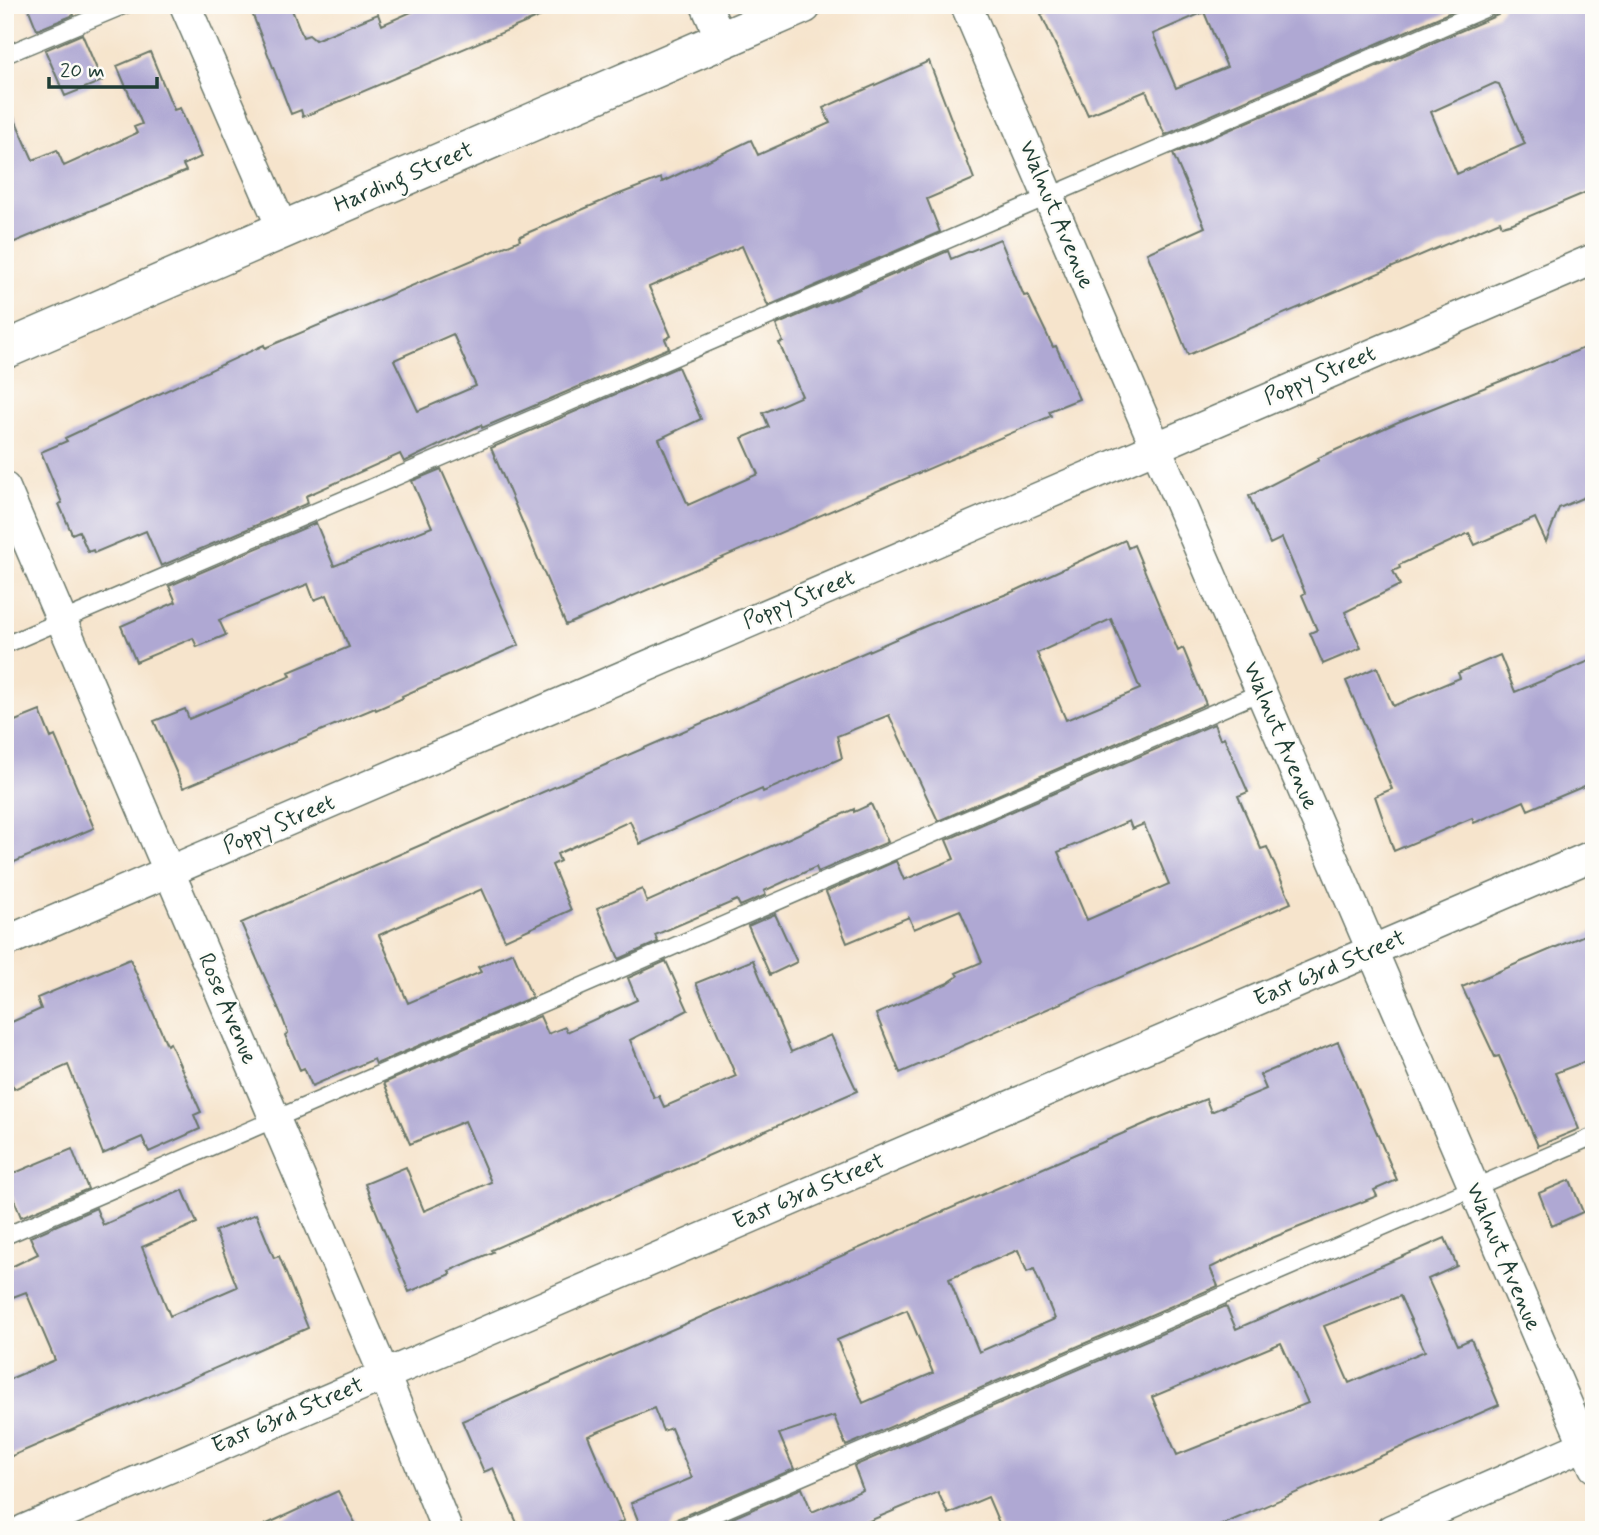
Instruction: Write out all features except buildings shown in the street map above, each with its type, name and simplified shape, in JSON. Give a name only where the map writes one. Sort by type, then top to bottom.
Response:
[{"type":"street","points":[[185,5],[283,230]]},
{"type":"street","points":[[706,5],[722,41]]},
{"type":"street","name":"Harding Street","points":[[5,350],[803,5]]},
{"type":"street","name":"Walnut Avenue","points":[[966,5],[1473,1187],[1591,1451]]},
{"type":"street","name":"Poppy Street","points":[[5,942],[1594,259]]},
{"type":"street","name":"Rose Avenue","points":[[5,488],[384,1374],[447,1530]]},
{"type":"street","name":"East 63rd Street","points":[[24,1530],[1594,855]]},
{"type":"street","points":[[1391,1530],[1591,1451]]},
{"type":"lane","points":[[5,55],[125,5]]},
{"type":"lane","points":[[5,645],[1494,5]]},
{"type":"lane","points":[[5,1236],[1261,692]]},
{"type":"lane","points":[[678,1530],[1594,1136]]}]
